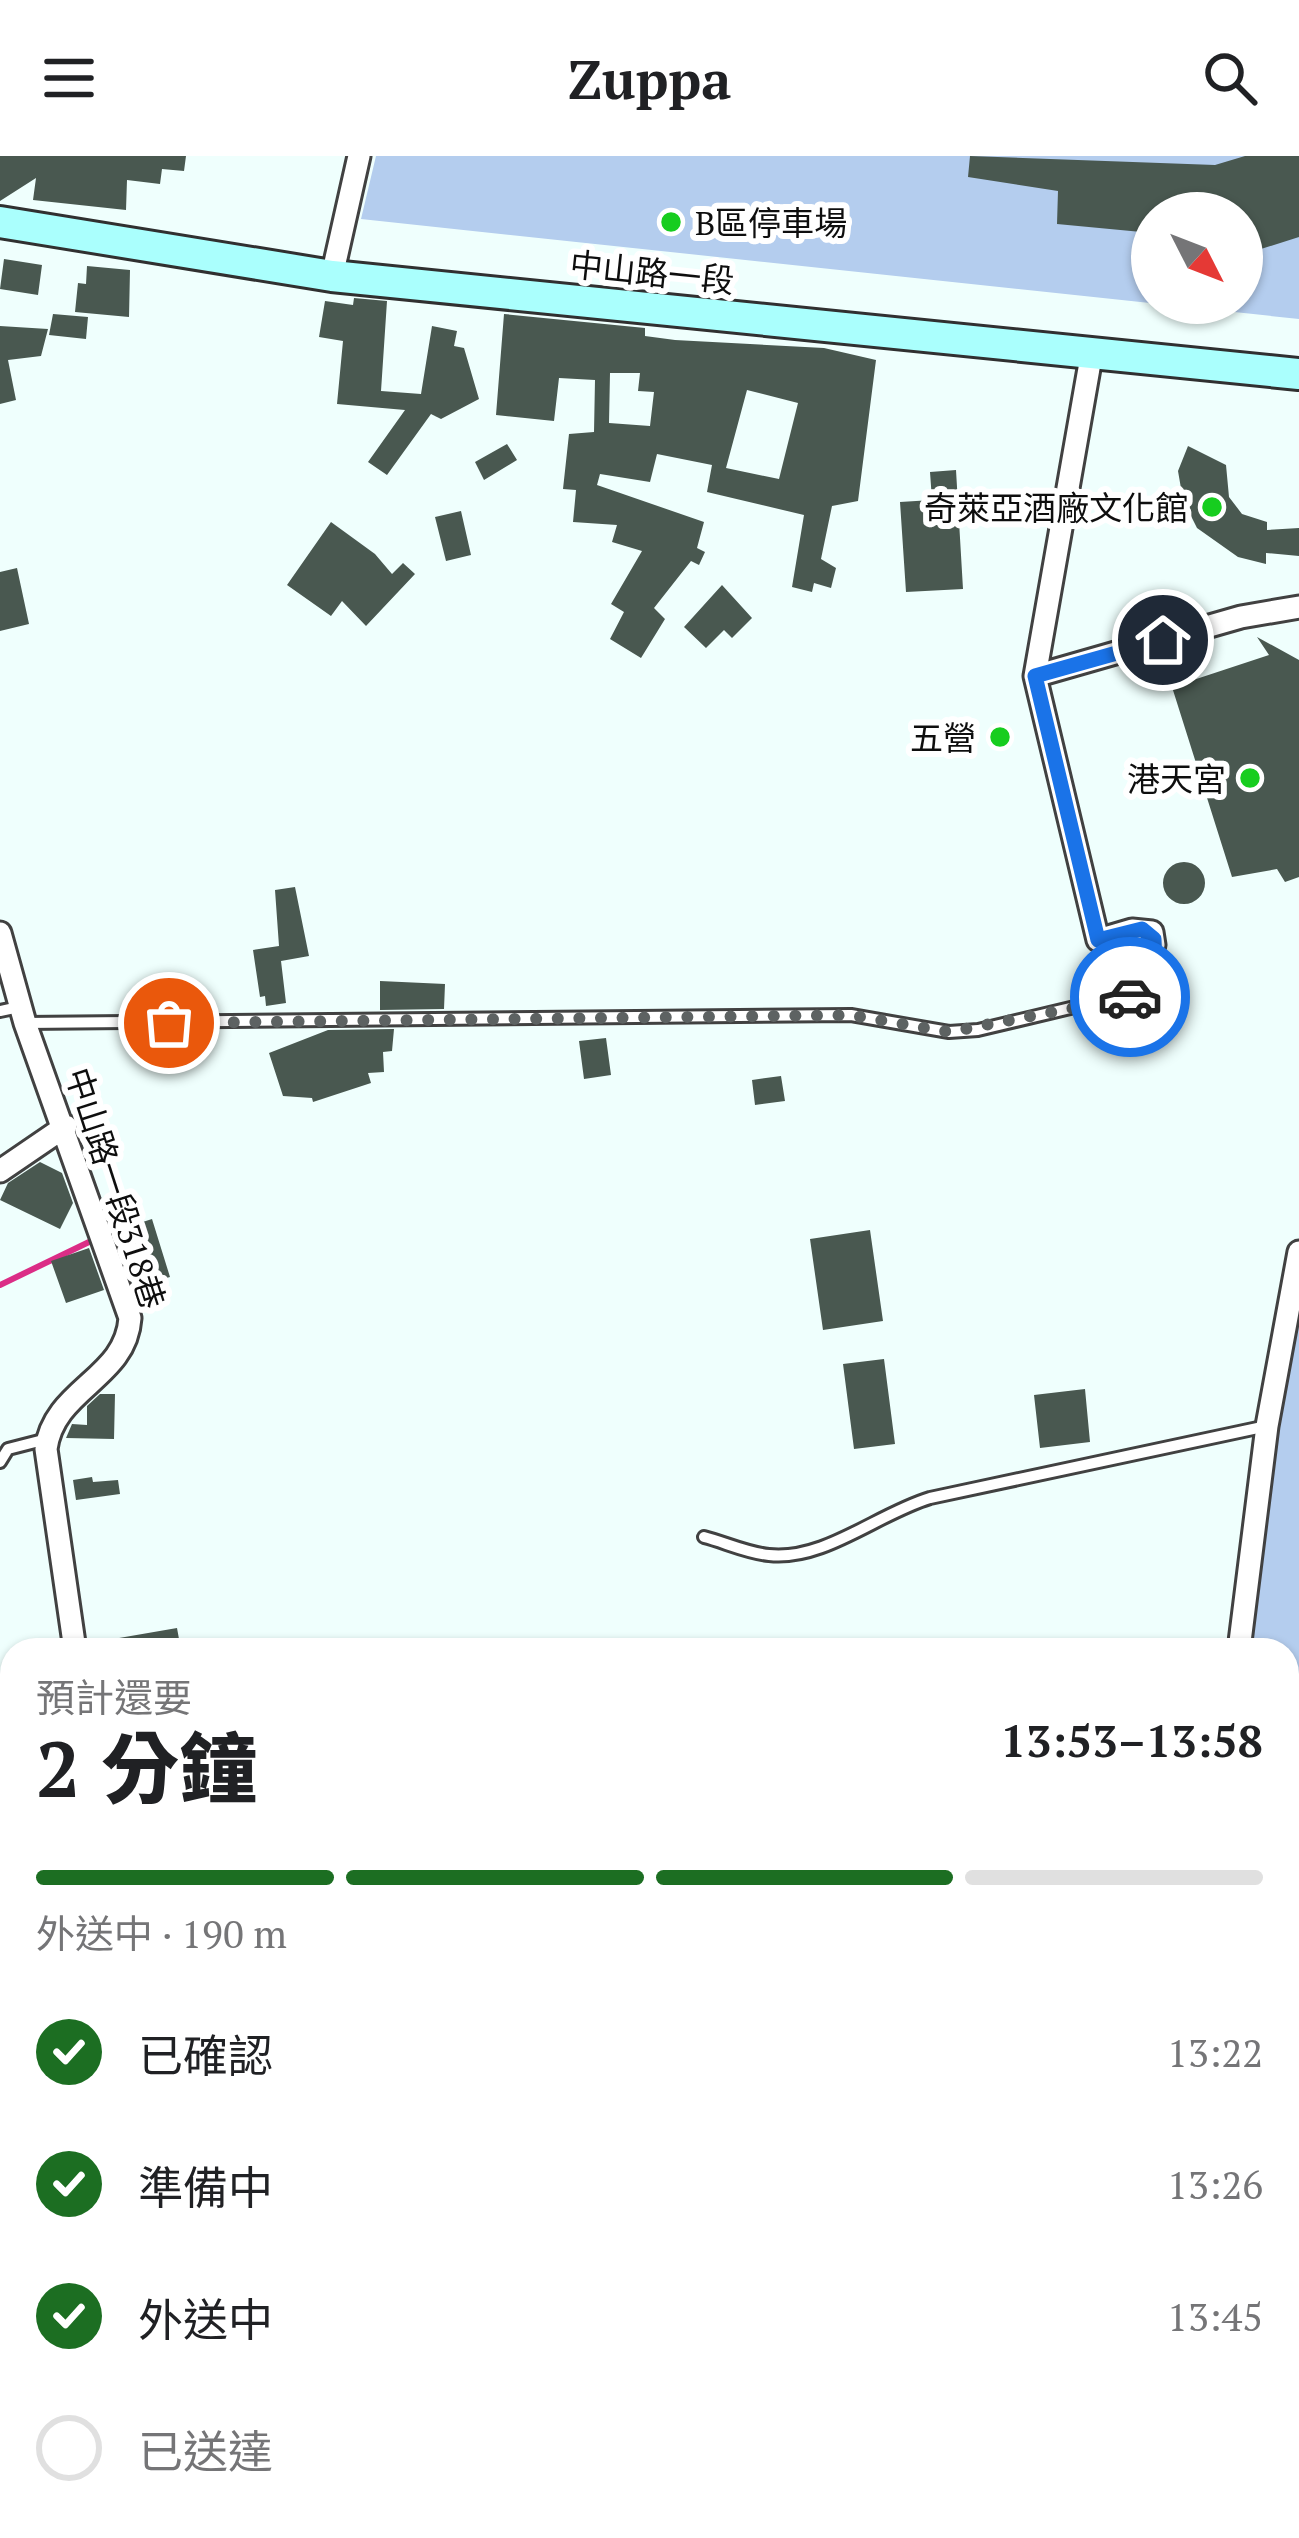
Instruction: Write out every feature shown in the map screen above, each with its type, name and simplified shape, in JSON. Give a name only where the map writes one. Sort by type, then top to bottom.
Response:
[{"type":"street","points":[[332,276],[359,156]]},
{"type":"street","name":"中山路一段","points":[[0,222],[332,276],[1091,357],[1299,374]]},
{"type":"street","points":[[1091,357],[1035,676],[1098,940],[1142,929],[1152,932],[1154,945]]},
{"type":"street","points":[[1035,676],[1241,617],[1299,607]]},
{"type":"street","name":"中山路一段318巷","points":[[0,933],[15,1014],[66,1126],[130,1318],[129,1341],[119,1359],[70,1397],[49,1425],[47,1439]]},
{"type":"street","points":[[0,1171],[66,1126]]},
{"type":"street","points":[[1240,1638],[1267,1426],[1299,1252]]},
{"type":"street","points":[[47,1439],[73,1638]]},
{"type":"lane","points":[[15,1014],[850,1015],[949,1032],[977,1030],[1146,990],[1156,976],[1154,945]]},
{"type":"lane","points":[[704,1537],[769,1555],[809,1552],[840,1541],[886,1511],[930,1498],[1267,1426]]},
{"type":"lane","points":[[0,1462],[8,1449],[47,1439]]},
{"type":"shaded area","points":[[376,156],[1299,156],[1299,319],[1263,315],[1263,192],[1131,192],[1131,301],[361,219]]},
{"type":"shaded area","points":[[1299,1298],[1299,1638],[1242,1638]]},
{"type":"building","points":[[0,156],[186,156],[184,171],[162,169],[160,184],[127,180],[126,210],[33,200],[36,178],[0,201]]},
{"type":"building","points":[[970,156],[1215,165],[1245,156],[1299,156],[1299,237],[1263,248],[1263,192],[1131,192],[1131,231],[1057,224],[1058,191],[968,177]]},
{"type":"building","points":[[4,259],[42,265],[38,295],[0,289]]},
{"type":"building","points":[[87,266],[130,270],[129,317],[75,312],[78,283],[86,284]]},
{"type":"building","points":[[354,298],[387,301],[381,391],[421,394],[432,326],[457,331],[454,346],[464,348],[479,399],[441,419],[431,414],[387,475],[368,462],[405,410],[337,404],[343,341],[319,337],[325,301],[353,305]]},
{"type":"building","points":[[53,314],[88,317],[86,339],[49,335]]},
{"type":"building","points":[[504,314],[645,328],[645,336],[675,340],[824,348],[876,360],[858,501],[832,506],[821,559],[836,568],[831,588],[814,583],[812,592],[792,587],[804,515],[707,492],[712,465],[657,454],[650,482],[600,474],[597,485],[704,522],[697,548],[705,552],[699,565],[691,561],[654,608],[665,619],[641,658],[610,639],[624,612],[611,604],[642,551],[612,542],[617,525],[573,522],[576,490],[563,489],[569,434],[594,432],[595,380],[559,378],[554,421],[496,415]],"holes":[[[610,373],[640,373],[638,391],[654,392],[650,426],[609,423]],[[747,390],[798,403],[779,479],[726,468]]]},
{"type":"building","points":[[0,326],[48,329],[41,356],[8,360],[16,400],[0,404]]},
{"type":"building","points":[[507,444],[517,460],[484,480],[475,462]]},
{"type":"building","name":"奇萊亞酒廠文化館","points":[[1188,446],[1226,465],[1229,497],[1242,514],[1267,522],[1267,530],[1299,528],[1299,556],[1266,553],[1266,564],[1238,557],[1197,528],[1183,500],[1178,471]]},
{"type":"building","points":[[956,470],[963,589],[906,592],[900,502],[932,500],[930,472]]},
{"type":"building","points":[[461,511],[471,555],[446,561],[435,517]]},
{"type":"building","points":[[331,522],[375,554],[392,574],[403,563],[415,574],[366,626],[342,601],[331,616],[287,585]]},
{"type":"building","points":[[17,568],[29,624],[0,631],[0,572]]},
{"type":"building","points":[[722,585],[752,618],[732,638],[724,630],[706,648],[684,627]]},
{"type":"building","name":"港天宮","points":[[1257,637],[1299,660],[1299,877],[1285,882],[1277,869],[1232,877],[1172,687],[1269,655]]},
{"type":"building","points":[[1184,862],[1199,868],[1205,883],[1199,898],[1184,904],[1169,898],[1163,883],[1169,868]]},
{"type":"building","points":[[295,887],[309,956],[281,961],[286,1003],[266,1006],[265,996],[260,997],[253,950],[279,946],[275,890]]},
{"type":"building","points":[[380,981],[445,984],[444,1009],[380,1010]]},
{"type":"building","points":[[394,1029],[392,1051],[383,1052],[384,1072],[368,1073],[371,1083],[313,1102],[312,1098],[283,1096],[269,1053],[328,1030]]},
{"type":"building","points":[[606,1038],[611,1075],[584,1079],[579,1041]]},
{"type":"building","points":[[781,1076],[785,1101],[755,1105],[752,1080]]},
{"type":"building","points":[[40,1162],[62,1173],[73,1203],[60,1229],[0,1200],[8,1183]]},
{"type":"building","points":[[152,1219],[170,1277],[135,1287],[115,1231]]},
{"type":"building","points":[[870,1230],[883,1321],[823,1330],[810,1239]]},
{"type":"building","points":[[89,1248],[104,1290],[66,1303],[51,1261]]},
{"type":"building","points":[[884,1359],[895,1444],[854,1449],[843,1364]]},
{"type":"building","points":[[1085,1389],[1090,1442],[1040,1448],[1034,1395]]},
{"type":"building","points":[[100,1394],[115,1394],[114,1439],[66,1438],[72,1424],[87,1425],[87,1406]]},
{"type":"building","points":[[92,1477],[93,1482],[118,1480],[120,1494],[76,1500],[73,1480]]},
{"type":"building","points":[[177,1628],[179,1638],[119,1638]]},
{"type":"waterway","points":[[113,1219],[115,1231]]},
{"type":"waterway","points":[[0,1285],[89,1242]]},
{"type":"way so far","points":[[169,1023],[338,1017],[850,1015],[949,1032],[1130,997]]},
{"type":"place","name":"B區停車場","points":[[671,222]]},
{"type":"place","name":"奇萊亞酒廠文化館","points":[[1212,507]]},
{"type":"place","name":"五營","points":[[1000,737]]},
{"type":"place","name":"港天宮","points":[[1250,778]]},
{"type":"route","points":[[1130,997],[1146,990],[1156,976],[1152,932],[1132,930],[1098,940],[1035,676],[1163,640]]}]
